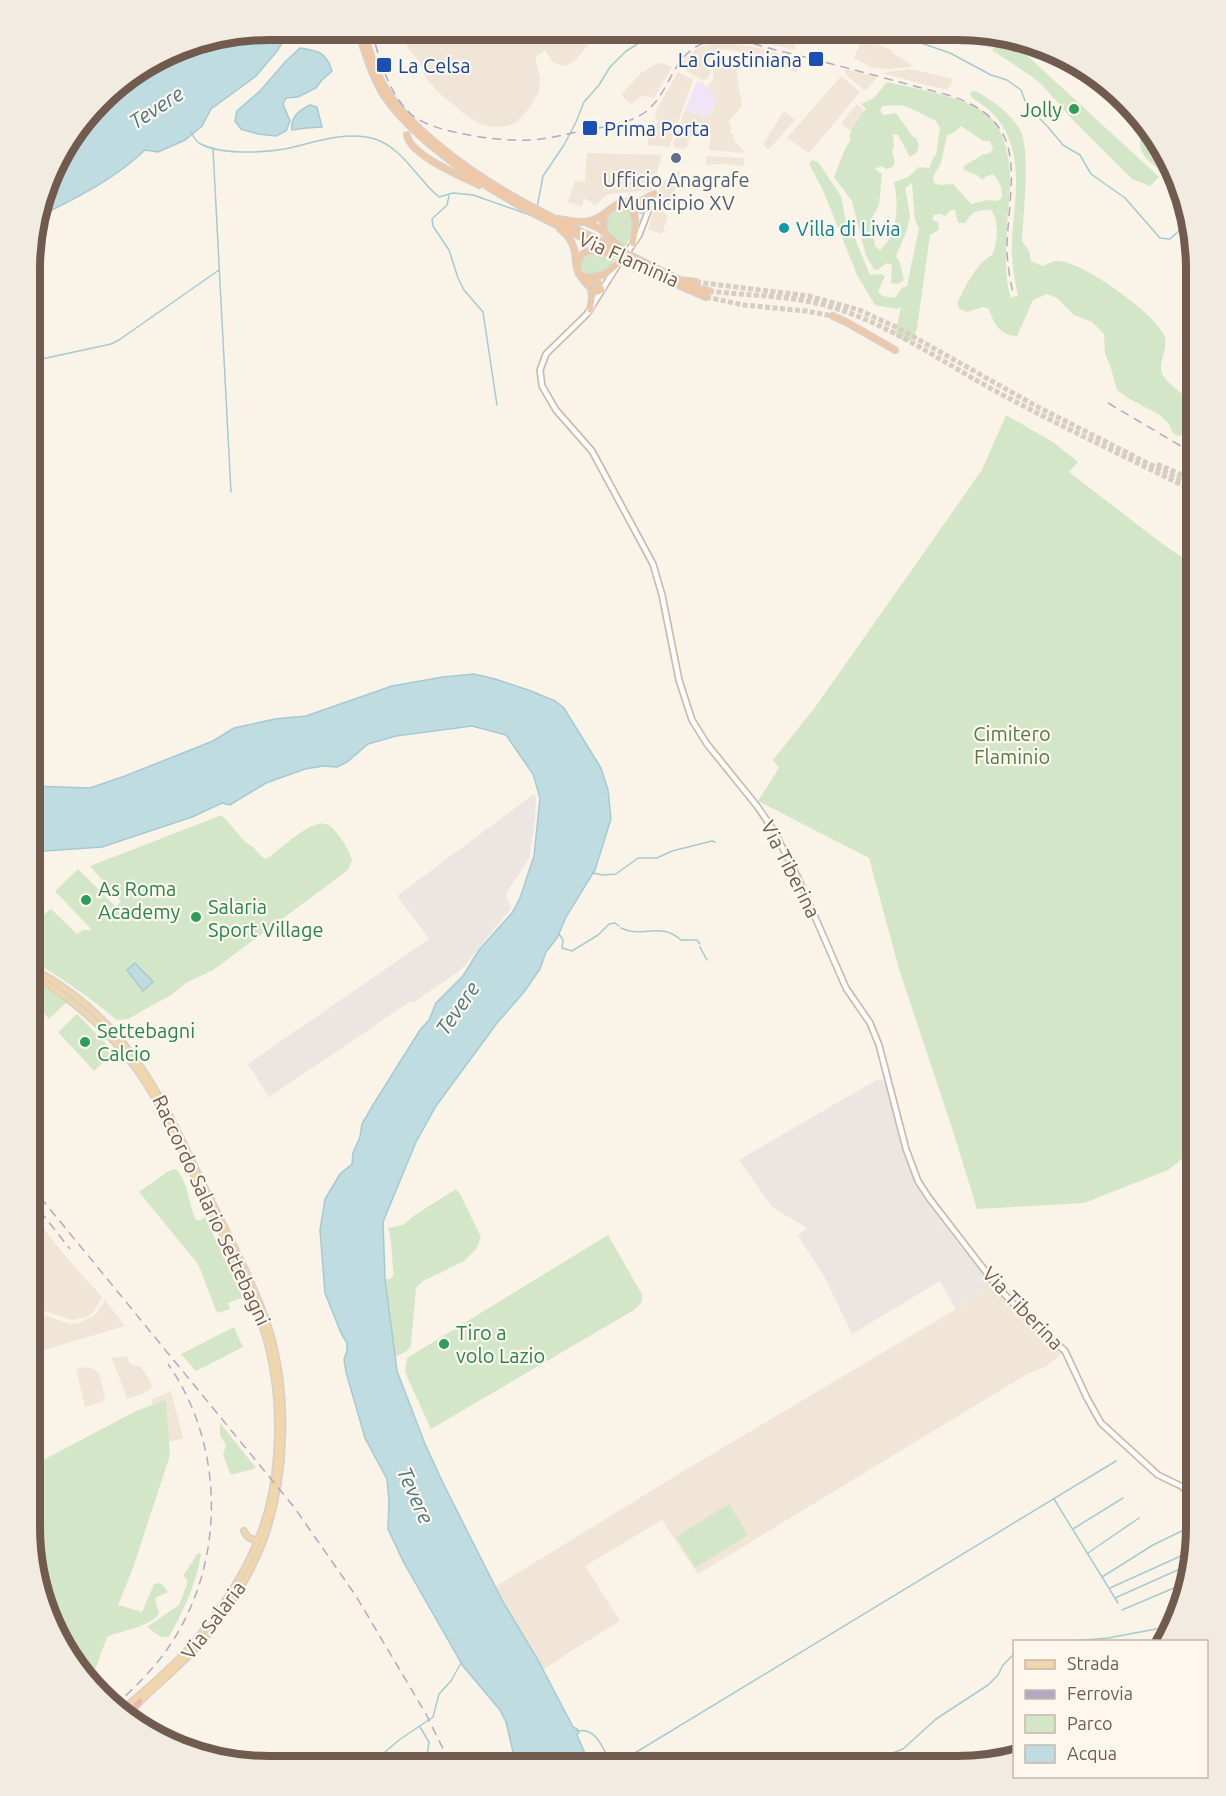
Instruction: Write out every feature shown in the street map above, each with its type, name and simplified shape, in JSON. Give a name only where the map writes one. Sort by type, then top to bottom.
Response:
[{"type":"highway","points":[[362,40],[377,82],[398,113],[448,159],[502,196]]},
{"type":"highway","points":[[366,40],[382,82],[397,105],[414,124],[482,179],[527,206],[565,233],[575,250],[579,274],[591,288],[598,292],[602,290],[599,284],[579,274]]},
{"type":"highway","points":[[406,135],[415,148],[441,165],[550,221],[594,220],[620,202],[639,202],[654,194]]},
{"type":"highway","points":[[620,202],[641,210],[649,209]]},
{"type":"highway","points":[[639,202],[649,209]]},
{"type":"highway","points":[[629,206],[635,216],[633,244]]},
{"type":"highway","points":[[607,235],[602,225],[608,211]]},
{"type":"highway","name":"Via Flaminia","points":[[550,221],[624,253],[660,276],[709,291]]},
{"type":"highway","points":[[584,221],[607,235],[624,253]]},
{"type":"highway","points":[[576,265],[580,256],[589,250],[624,253]]},
{"type":"highway","name":"Via Flaminia","points":[[624,253],[638,262],[680,280],[696,282]]},
{"type":"highway","points":[[590,278],[606,274],[620,262]]},
{"type":"highway","points":[[660,276],[706,297]]},
{"type":"highway","points":[[590,310],[591,288]]},
{"type":"highway","points":[[833,316],[895,350]]},
{"type":"highway","points":[[131,1709],[140,1701]]},
{"type":"main road","name":"Via Tiberina","points":[[649,209],[643,227],[590,310],[546,354],[540,372],[543,389],[556,410],[592,451],[651,560],[662,591],[679,680],[689,713],[707,744],[754,802],[777,837],[807,898],[846,988],[870,1023],[879,1044],[906,1149],[918,1182],[996,1285],[1020,1311],[1066,1353],[1101,1423],[1158,1475],[1186,1490]]},
{"type":"main road","name":"Raccordo Salario Settebagni","points":[[40,973],[64,988],[98,1014],[135,1058],[165,1106],[257,1298],[274,1351],[283,1421],[275,1494],[261,1539]]},
{"type":"main road","name":"Raccordo Salario Settebagni","points":[[40,980],[95,1020],[117,1043],[146,1083],[162,1110],[253,1299],[270,1353],[277,1394],[278,1420],[277,1450],[261,1539]]},
{"type":"main road","points":[[244,1531],[251,1539],[261,1539]]},
{"type":"main road","name":"Via Salaria","points":[[140,1701],[186,1659],[211,1631],[255,1561],[261,1539]]},
{"type":"main road","name":"Via Salaria","points":[[130,1708],[205,1628],[234,1587],[261,1539]]},
{"type":"shaded area","points":[[404,40],[592,40],[576,60],[566,66],[552,61],[545,50],[535,57],[540,78],[539,92],[530,107],[517,122],[507,126],[492,127],[470,118],[439,93],[426,78],[419,61]]},
{"type":"shaded area","points":[[770,40],[796,40],[795,50],[770,44]]},
{"type":"shaded area","points":[[720,41],[763,49],[801,61],[797,72],[727,49],[718,51],[712,56],[707,64],[711,73],[704,81],[678,66],[698,48]]},
{"type":"shaded area","points":[[861,41],[892,50],[891,52],[911,64],[911,67],[873,68],[854,58]]},
{"type":"shaded area","points":[[972,41],[994,44],[990,49]]},
{"type":"shaded area","points":[[728,56],[737,57],[737,78],[742,106],[728,122],[731,125],[730,133],[734,134],[733,139],[744,151],[743,153],[709,150],[711,135],[706,122],[690,137],[686,149],[675,148],[673,144],[685,110],[707,118],[717,102],[707,87],[713,80],[713,63]]},
{"type":"shaded area","points":[[658,63],[672,67],[654,98],[643,95],[631,104],[621,95],[641,73]]},
{"type":"shaded area","points":[[846,69],[876,77],[876,79],[865,91],[845,74]]},
{"type":"shaded area","points":[[911,69],[954,79],[947,90],[881,73]]},
{"type":"shaded area","points":[[678,72],[693,80],[670,145],[669,147],[648,145],[648,138],[658,121],[655,118],[656,111]]},
{"type":"shaded area","points":[[841,76],[860,92],[809,153],[787,138]]},
{"type":"shaded area","points":[[698,81],[704,84],[717,101],[707,118],[685,110]]},
{"type":"shaded area","points":[[857,104],[866,112],[851,132],[841,123]]},
{"type":"shaded area","points":[[784,111],[795,120],[768,150],[763,144]]},
{"type":"shaded area","points":[[587,153],[662,155],[652,190],[608,194],[595,205],[584,198],[582,206],[568,202],[575,180],[585,182]]},
{"type":"shaded area","points":[[706,156],[745,158],[744,166],[706,165]]},
{"type":"shaded area","points":[[679,171],[681,173],[673,197],[663,213],[668,216],[662,234],[648,230],[661,183]]},
{"type":"shaded area","points":[[534,794],[535,819],[529,858],[506,894],[511,908],[462,969],[269,1097],[248,1064],[429,939],[397,896]]},
{"type":"shaded area","points":[[878,1079],[886,1083],[905,1157],[922,1196],[992,1285],[956,1309],[940,1281],[852,1334],[824,1276],[798,1236],[807,1228],[772,1207],[739,1160]]},
{"type":"shaded area","points":[[40,1224],[102,1297],[89,1316],[72,1320],[40,1309]]},
{"type":"shaded area","points":[[992,1285],[1011,1307],[1063,1353],[1045,1367],[1027,1374],[698,1574],[662,1520],[585,1566],[620,1621],[543,1670],[495,1587],[682,1472],[956,1309]]},
{"type":"shaded area","points":[[105,1300],[125,1326],[40,1351],[40,1314],[70,1324],[79,1323],[95,1315]]},
{"type":"shaded area","points":[[127,1356],[130,1364],[141,1367],[152,1387],[145,1393],[127,1399],[112,1358]]},
{"type":"shaded area","points":[[87,1367],[99,1373],[105,1398],[102,1402],[85,1407],[76,1369]]},
{"type":"shaded area","points":[[171,1391],[183,1438],[167,1443],[151,1400]]},
{"type":"green space","name":"Jolly","points":[[997,44],[1021,50],[1159,177],[1150,186],[1132,179],[1073,120],[1042,85],[992,50]]},
{"type":"green space","points":[[887,82],[970,104],[996,124],[1005,144],[1009,167],[1006,265],[1011,298],[1018,296],[1012,255],[1016,193],[1015,161],[1005,131],[996,117],[971,97],[970,92],[976,91],[995,103],[1012,118],[1020,130],[1025,152],[1026,184],[1022,241],[1029,251],[1031,261],[1042,266],[1059,261],[1084,270],[1132,301],[1156,324],[1163,333],[1166,344],[1161,364],[1163,376],[1186,398],[1186,433],[1178,436],[1172,432],[1169,424],[1160,415],[1117,390],[1105,354],[1104,334],[1092,322],[1074,315],[1057,298],[1047,294],[1033,300],[1017,336],[998,328],[989,309],[983,307],[967,312],[960,309],[957,304],[972,276],[993,254],[997,226],[991,210],[975,212],[965,223],[958,223],[955,210],[951,210],[945,216],[934,215],[932,220],[938,222],[939,230],[930,235],[917,328],[913,339],[906,342],[895,335],[901,307],[897,309],[875,305],[857,275],[823,190],[809,164],[812,160],[818,162],[841,196],[846,222],[870,275],[885,276],[878,292],[883,296],[895,298],[902,288],[907,286],[919,228],[915,220],[912,183],[905,188],[910,216],[896,256],[904,280],[898,284],[891,283],[892,265],[887,263],[877,270],[874,269],[866,256],[852,201],[834,177],[851,139],[849,136],[866,109],[861,104],[874,98]],"holes":[[[901,105],[936,121],[940,128],[936,155],[929,168],[919,167],[908,177],[894,182],[896,219],[886,244],[880,250],[875,246],[872,218],[879,205],[882,174],[875,169],[881,166],[886,169],[893,167],[895,162],[892,151],[893,134],[898,135],[910,157],[917,152],[919,145],[896,113],[883,115],[880,110],[883,106]],[[961,126],[983,141],[990,141],[993,149],[990,153],[964,166],[964,170],[977,175],[982,180],[993,174],[999,182],[1002,198],[997,201],[988,200],[971,204],[953,184],[934,183],[933,177],[941,163],[947,135]]]},
{"type":"green space","points":[[1142,135],[1163,171],[1144,156],[1141,150]]},
{"type":"green space","points":[[622,207],[628,210],[633,219],[632,230],[625,247],[605,231],[609,215]]},
{"type":"green space","points":[[593,251],[616,259],[606,270],[590,276],[582,273],[578,265],[583,256]]},
{"type":"green space","name":"Cimitero Flaminio","points":[[1006,415],[1053,442],[1078,462],[1069,472],[1186,560],[1186,1160],[1182,1159],[1168,1170],[1084,1203],[977,1209],[899,969],[869,858],[758,801],[779,768],[773,760],[816,706],[982,470]]},
{"type":"green space","name":"Salaria Sport Village","points":[[222,815],[245,842],[266,859],[303,831],[318,824],[325,824],[339,836],[352,860],[348,870],[213,970],[186,983],[171,995],[128,1019],[117,1020],[75,988],[40,965],[40,918],[51,909],[77,934],[83,930],[92,930],[55,891],[78,869],[116,907],[121,901],[90,866]]},
{"type":"green space","points":[[40,985],[67,1002],[49,1019],[40,1008]]},
{"type":"green space","points":[[77,1014],[114,1052],[94,1071],[58,1032]]},
{"type":"green space","points":[[174,1169],[184,1181],[196,1220],[199,1221],[205,1217],[239,1289],[242,1298],[228,1303],[230,1309],[217,1313],[198,1264],[139,1192]]},
{"type":"green space","points":[[456,1189],[481,1237],[476,1249],[464,1261],[423,1281],[416,1288],[411,1345],[407,1351],[395,1357],[385,1279],[390,1279],[394,1274],[388,1228],[403,1225]]},
{"type":"green space","points":[[608,1235],[643,1296],[641,1303],[634,1310],[431,1429],[405,1372],[407,1358]]},
{"type":"green space","points":[[234,1327],[243,1347],[196,1371],[181,1354]]},
{"type":"green space","points":[[166,1400],[170,1455],[133,1568],[118,1605],[142,1612],[154,1584],[161,1583],[168,1592],[155,1598],[159,1614],[154,1619],[141,1626],[107,1637],[94,1673],[79,1654],[64,1628],[48,1586],[42,1556],[40,1526],[40,1462],[136,1411]]},
{"type":"green space","points":[[220,1423],[256,1468],[231,1475],[223,1455],[226,1445],[220,1435]]},
{"type":"green space","points":[[729,1504],[748,1535],[695,1568],[676,1537]]},
{"type":"green space","points":[[198,1553],[201,1554],[199,1565],[184,1607],[169,1637],[161,1637],[147,1627],[179,1605],[187,1584],[183,1576]]},
{"type":"water","name":"Tevere","points":[[284,40],[256,76],[211,109],[202,126],[185,140],[158,152],[145,150],[121,170],[48,212],[64,168],[79,142],[97,119],[130,88],[168,64],[210,48],[240,42]]},
{"type":"water","points":[[300,48],[312,50],[324,56],[332,71],[316,88],[298,97],[286,98],[283,104],[290,121],[286,131],[276,136],[241,129],[235,121],[237,111],[260,91]]},
{"type":"water","points":[[310,105],[317,107],[322,127],[292,130],[292,121],[296,115]]},
{"type":"water","name":"Tevere","points":[[474,674],[531,691],[555,701],[564,708],[601,768],[608,790],[611,819],[595,870],[566,917],[557,938],[546,952],[540,969],[436,1106],[416,1142],[383,1222],[385,1279],[397,1371],[425,1444],[444,1485],[503,1602],[538,1660],[573,1727],[579,1732],[577,1735],[586,1756],[514,1756],[506,1722],[500,1710],[463,1666],[404,1563],[388,1529],[387,1479],[365,1438],[346,1372],[344,1359],[347,1343],[325,1293],[320,1230],[325,1199],[340,1174],[352,1164],[362,1124],[373,1105],[420,1030],[429,1020],[436,1003],[463,976],[479,950],[512,913],[520,898],[534,856],[540,798],[533,774],[506,735],[472,726],[396,736],[368,744],[347,762],[337,767],[323,766],[305,769],[266,783],[230,805],[222,803],[192,817],[102,847],[40,851],[40,786],[90,788],[213,741],[234,728],[275,719],[306,716],[392,686]]},
{"type":"water","points":[[135,963],[153,982],[143,991],[127,970]]},
{"type":"waterway","points":[[537,208],[543,176],[564,145],[584,102],[599,85],[610,67],[625,52],[643,40]]},
{"type":"waterway","points":[[912,40],[950,53],[991,75],[1007,80],[1021,90],[1027,106],[1063,145],[1080,155],[1091,174],[1125,198],[1160,238],[1170,239],[1182,228]]},
{"type":"waterway","points":[[191,132],[198,142],[208,147],[241,152],[285,149],[341,137],[375,139],[402,157],[439,197],[453,193],[473,195],[533,215]]},
{"type":"waterway","points":[[213,149],[231,492]]},
{"type":"waterway","points":[[449,196],[447,205],[432,219],[433,226],[449,250],[464,290],[483,312],[497,405]]},
{"type":"waterway","points":[[40,359],[111,344],[219,270]]},
{"type":"waterway","points":[[593,873],[616,874],[638,858],[657,858],[672,851],[715,842]]},
{"type":"waterway","points":[[559,934],[563,940],[562,948],[572,951],[598,935],[609,924],[615,923],[619,926]]},
{"type":"waterway","points":[[621,928],[636,932],[666,932],[681,940],[697,940],[700,944]]},
{"type":"waterway","points":[[700,947],[707,960]]},
{"type":"waterway","points":[[630,1756],[1116,1461]]},
{"type":"waterway","points":[[1073,1529],[1123,1498]]},
{"type":"waterway","points":[[1054,1499],[1118,1603]]},
{"type":"waterway","points":[[1088,1553],[1139,1518]]},
{"type":"waterway","points":[[1102,1577],[1153,1545],[1186,1529]]},
{"type":"waterway","points":[[1110,1588],[1184,1554]]},
{"type":"waterway","points":[[1115,1598],[1182,1568]]},
{"type":"waterway","points":[[1122,1610],[1178,1586]]},
{"type":"waterway","points":[[1084,1640],[1162,1628]]},
{"type":"waterway","points":[[887,1756],[903,1749],[936,1719],[988,1685],[1013,1655]]},
{"type":"waterway","points":[[380,1756],[433,1717],[439,1694],[451,1681],[461,1663]]},
{"type":"waterway","points":[[420,1727],[429,1742],[427,1756]]},
{"type":"waterway","points":[[578,1731],[585,1731],[595,1736],[608,1756]]},
{"type":"tunnel","points":[[696,282],[809,296],[859,310],[898,328],[1036,406],[1186,483]]},
{"type":"tunnel","points":[[709,291],[801,300],[851,314],[908,340],[981,383],[1186,487]]},
{"type":"tunnel","points":[[706,297],[744,305],[833,316]]},
{"type":"tunnel","points":[[1157,464],[1186,477]]},
{"type":"railway","points":[[374,40],[391,87],[412,115],[435,127],[451,131],[486,138],[518,140],[552,137],[631,120],[654,104],[680,61],[689,52],[714,40]]},
{"type":"railway","points":[[735,40],[948,95],[975,106],[993,120],[1004,137],[1010,155],[1007,253],[1014,297]]},
{"type":"railway","points":[[1108,403],[1186,449]]},
{"type":"railway","points":[[40,1197],[294,1507],[356,1596],[426,1714],[447,1756]]},
{"type":"railway","points":[[40,1211],[70,1249]]},
{"type":"railway","points":[[121,1700],[170,1645],[188,1612],[201,1577],[209,1541],[211,1504],[208,1467],[200,1430],[187,1396],[168,1364]]},
{"type":"place","name":"La Giustiniana","points":[[816,59]]},
{"type":"place","name":"La Celsa","points":[[384,65]]},
{"type":"place","name":"Jolly","points":[[1074,109]]},
{"type":"place","name":"Prima Porta","points":[[590,128]]},
{"type":"place","name":"Ufficio Anagrafe Municipio XV","points":[[676,158]]},
{"type":"place","name":"Villa di Livia","points":[[784,228]]},
{"type":"place","name":"As Roma Academy","points":[[86,900]]},
{"type":"place","name":"Salaria Sport Village","points":[[196,917]]},
{"type":"place","name":"Settebagni Calcio","points":[[85,1042]]},
{"type":"place","name":"Tiro a volo Lazio","points":[[444,1344]]}]
